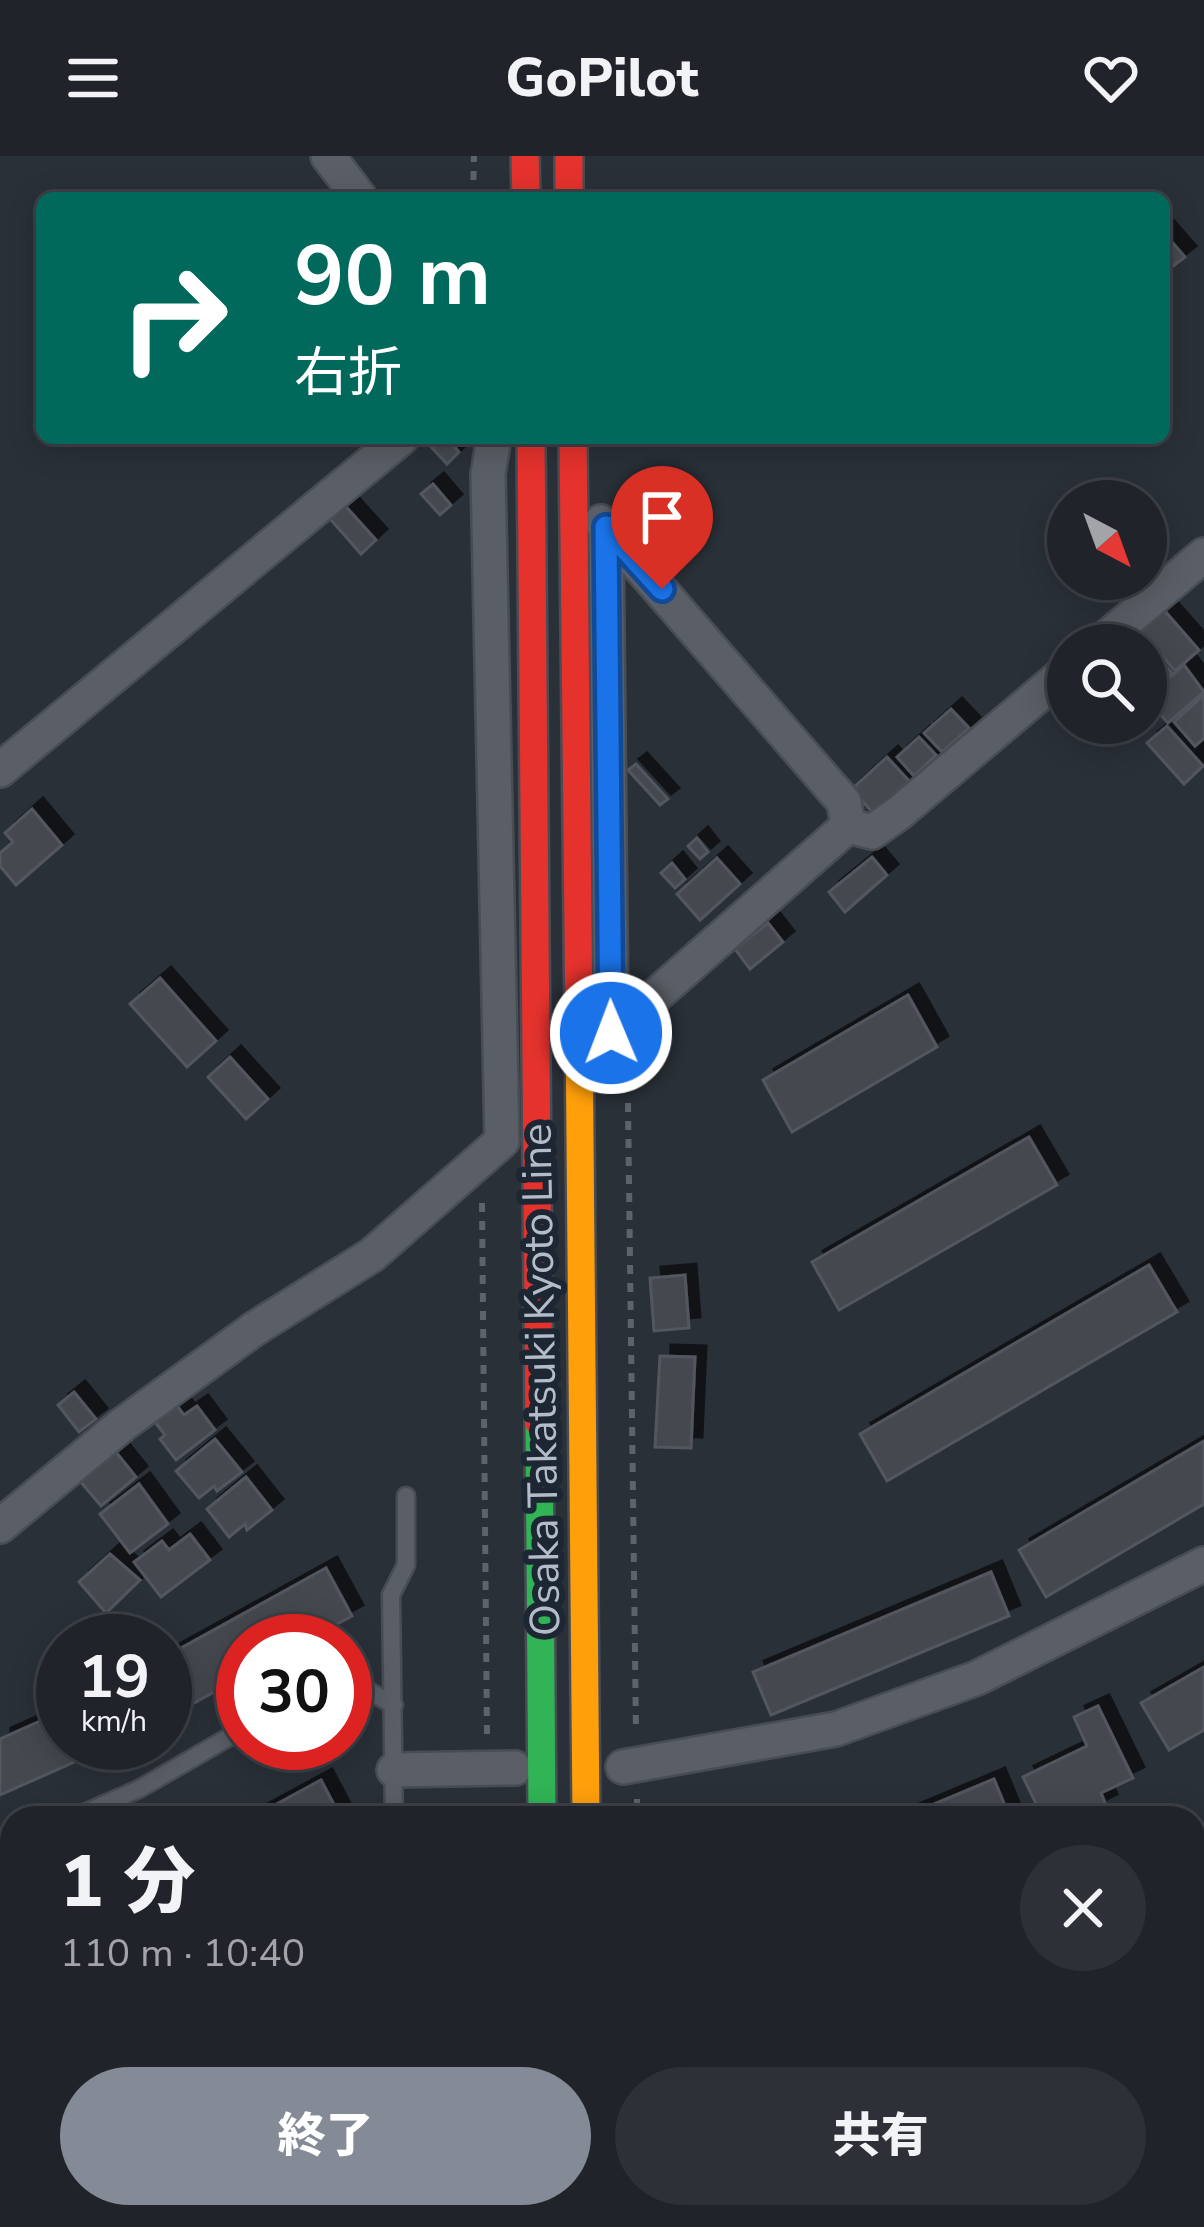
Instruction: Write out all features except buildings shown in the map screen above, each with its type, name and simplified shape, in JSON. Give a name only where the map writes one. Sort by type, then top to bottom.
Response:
[{"type":"main road","points":[[526,156],[526,192]]},
{"type":"main road","points":[[568,156],[569,192]]},
{"type":"main road","name":"Osaka Takatsuki Kyoto Line","points":[[534,444],[542,1806]]},
{"type":"main road","name":"Osaka Takatsuki Kyoto Line","points":[[573,444],[586,1806]]},
{"type":"street","points":[[328,156],[355,192]]},
{"type":"street","points":[[0,770],[394,444]]},
{"type":"street","points":[[0,1526],[122,1425],[235,1342],[372,1255],[502,1141],[488,474],[493,444]]},
{"type":"street","points":[[539,444],[844,802],[848,826]]},
{"type":"street","points":[[603,1041],[606,527]]},
{"type":"street","points":[[1123,624],[1204,555]]},
{"type":"street","points":[[848,826],[872,832],[1047,688]]},
{"type":"street","points":[[603,1041],[848,826]]},
{"type":"street","points":[[630,1766],[836,1729],[977,1678],[1204,1564]]},
{"type":"street","points":[[394,1770],[515,1768]]},
{"type":"lane","points":[[394,1806],[391,1595],[406,1565],[406,1496]]},
{"type":"lane","points":[[372,1693],[394,1705]]},
{"type":"lane","points":[[100,1806],[216,1745]]},
{"type":"path","points":[[473,192],[474,156]]},
{"type":"path","points":[[603,1041],[628,1058],[630,1766],[635,1806]]},
{"type":"traffic: fast","points":[[539,1423],[542,1806]]},
{"type":"traffic: slow","points":[[579,1025],[586,1806]]},
{"type":"traffic: jam","points":[[525,156],[526,192]]},
{"type":"traffic: jam","points":[[569,156],[569,192]]},
{"type":"traffic: jam","points":[[531,444],[539,1423]]},
{"type":"traffic: jam","points":[[573,444],[579,1025]]},
{"type":"route","points":[[611,1033],[606,527],[662,589]]}]
